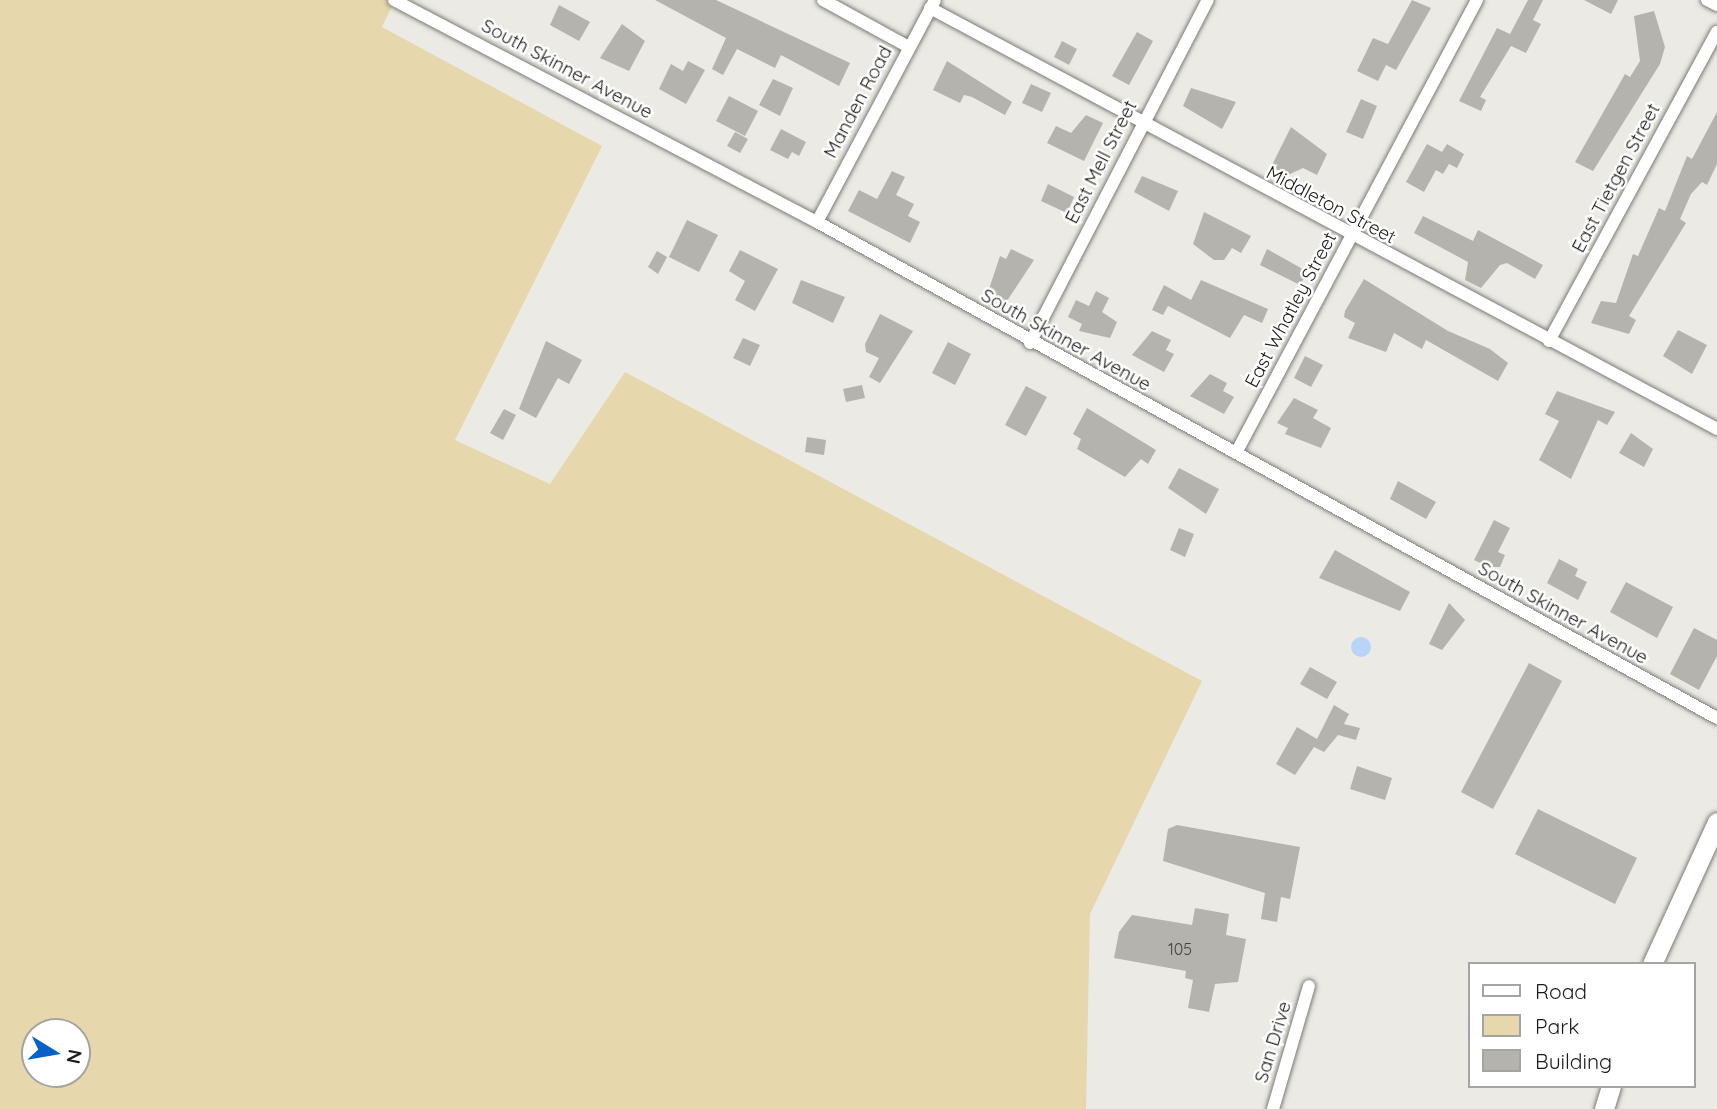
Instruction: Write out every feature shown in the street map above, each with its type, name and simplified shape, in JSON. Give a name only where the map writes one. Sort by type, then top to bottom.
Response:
[{"type":"main road","points":[[1653,962],[1717,822]]},
{"type":"main road","points":[[1604,1109],[1610,1088]]},
{"type":"main road","points":[[1618,1109],[1620,1088]]},
{"type":"street","name":"South Skinner Avenue","points":[[394,0],[817,222],[1030,343],[1236,453],[1717,718]]},
{"type":"street","points":[[823,0],[909,47]]},
{"type":"street","name":"East Mell Street","points":[[1030,343],[1208,0]]},
{"type":"street","name":"East Whatley Street","points":[[1236,453],[1477,0]]},
{"type":"street","points":[[1707,0],[1717,5]]},
{"type":"street","name":"Manden Road","points":[[817,222],[932,4]]},
{"type":"street","name":"Middleton Street","points":[[932,4],[1141,125],[1717,429]]},
{"type":"street","name":"East Tietgen Street","points":[[1549,341],[1717,32]]},
{"type":"street","name":"San Drive","points":[[1273,1109],[1309,986]]},
{"type":"green space","points":[[0,0],[395,0],[382,27],[602,146],[455,440],[550,484],[625,372],[1202,681],[1090,914],[1086,1109],[0,1109]]},
{"type":"water","points":[[1361,637],[1368,640],[1371,647],[1368,654],[1361,657],[1354,654],[1351,647],[1354,640]]},
{"type":"building","points":[[655,0],[716,0],[850,63],[839,86],[781,55],[775,68],[737,49],[723,75],[712,69],[726,38]]},
{"type":"building","points":[[1412,0],[1431,8],[1396,70],[1386,65],[1378,81],[1357,71],[1373,38],[1388,44]]},
{"type":"building","points":[[1528,0],[1543,0],[1533,20],[1541,24],[1526,53],[1511,46],[1480,97],[1486,100],[1481,111],[1459,101],[1497,28],[1510,34]]},
{"type":"building","points":[[1584,0],[1618,0],[1611,14]]},
{"type":"building","points":[[559,5],[590,22],[579,41],[550,25]]},
{"type":"building","points":[[1654,11],[1665,47],[1660,64],[1593,171],[1575,162],[1625,74],[1630,77],[1640,61],[1634,16]]},
{"type":"building","points":[[622,24],[645,41],[629,71],[600,58]]},
{"type":"building","points":[[1137,32],[1153,41],[1129,85],[1112,76]]},
{"type":"building","points":[[1062,41],[1077,49],[1069,65],[1054,57]]},
{"type":"building","points":[[688,61],[705,70],[686,104],[659,89],[671,64],[683,71]]},
{"type":"building","points":[[947,61],[1012,102],[1005,115],[972,97],[964,95],[960,103],[933,90]]},
{"type":"building","points":[[773,79],[793,88],[780,116],[759,105]]},
{"type":"building","points":[[1031,84],[1051,93],[1042,112],[1022,103]]},
{"type":"building","points":[[1191,88],[1236,102],[1222,129],[1183,106]]},
{"type":"building","points":[[729,96],[758,111],[745,136],[716,121]]},
{"type":"building","points":[[1361,99],[1377,106],[1363,139],[1346,132]]},
{"type":"building","points":[[1717,112],[1717,164],[1707,185],[1702,182],[1691,194],[1680,219],[1686,223],[1629,316],[1636,320],[1629,334],[1591,323],[1601,301],[1616,303],[1633,254],[1638,256],[1659,208],[1665,211],[1687,156],[1692,159]]},
{"type":"building","points":[[1086,115],[1103,123],[1084,161],[1047,143],[1056,126],[1071,133]]},
{"type":"building","points":[[1291,127],[1327,154],[1317,175],[1303,168],[1288,175],[1271,167]]},
{"type":"building","points":[[781,129],[806,142],[799,156],[792,152],[788,159],[770,150]]},
{"type":"building","points":[[735,132],[748,139],[740,153],[727,146]]},
{"type":"building","points":[[1427,144],[1442,152],[1447,144],[1464,154],[1457,168],[1449,164],[1443,174],[1436,170],[1424,192],[1406,182]]},
{"type":"building","points":[[892,171],[905,177],[896,195],[914,204],[908,216],[920,222],[910,243],[848,211],[859,190],[877,199]]},
{"type":"building","points":[[1142,176],[1178,191],[1169,211],[1134,192]]},
{"type":"building","points":[[1048,184],[1074,197],[1067,213],[1041,201]]},
{"type":"building","points":[[1204,212],[1251,236],[1241,253],[1232,248],[1224,260],[1214,260],[1193,244]]},
{"type":"building","points":[[1423,216],[1473,241],[1478,230],[1543,265],[1535,279],[1507,263],[1500,265],[1481,288],[1465,280],[1468,262],[1414,233]]},
{"type":"building","points":[[687,220],[718,235],[699,272],[669,257]]},
{"type":"building","points":[[1011,249],[1034,260],[1005,304],[987,295],[1000,256],[1006,259]]},
{"type":"building","points":[[1267,249],[1308,272],[1300,285],[1260,265]]},
{"type":"building","points":[[740,250],[778,269],[755,311],[735,300],[745,281],[729,271]]},
{"type":"building","points":[[657,251],[667,257],[658,274],[648,267]]},
{"type":"building","points":[[1364,279],[1448,331],[1490,349],[1508,363],[1498,381],[1426,340],[1422,349],[1394,333],[1386,352],[1348,338],[1355,323],[1344,317],[1345,311]]},
{"type":"building","points":[[801,280],[845,297],[833,323],[792,303]]},
{"type":"building","points":[[1201,280],[1268,309],[1262,323],[1244,315],[1230,338],[1168,306],[1163,315],[1152,310],[1164,285],[1191,300]]},
{"type":"building","points":[[1096,291],[1109,298],[1102,312],[1117,322],[1110,338],[1079,331],[1082,324],[1068,317],[1076,300],[1089,306]]},
{"type":"building","points":[[880,314],[913,331],[880,383],[869,377],[879,358],[866,352],[865,344]]},
{"type":"building","points":[[1678,330],[1707,345],[1692,374],[1663,356]]},
{"type":"building","points":[[1152,331],[1171,340],[1166,350],[1174,354],[1164,372],[1132,355]]},
{"type":"building","points":[[743,338],[760,345],[750,366],[733,358]]},
{"type":"building","points":[[546,341],[582,360],[569,384],[558,378],[536,418],[519,409]]},
{"type":"building","points":[[948,342],[971,354],[955,385],[932,373]]},
{"type":"building","points":[[1305,356],[1323,365],[1311,387],[1294,378]]},
{"type":"building","points":[[1210,374],[1227,383],[1223,391],[1234,397],[1224,414],[1190,396]]},
{"type":"building","points":[[862,385],[865,398],[846,402],[843,389]]},
{"type":"building","points":[[1026,386],[1047,397],[1026,436],[1005,425]]},
{"type":"building","points":[[1557,391],[1615,412],[1607,425],[1598,420],[1571,479],[1539,460],[1559,421],[1545,414]]},
{"type":"building","points":[[1294,398],[1318,410],[1313,418],[1331,428],[1321,448],[1285,434],[1288,428],[1277,423]]},
{"type":"building","points":[[1087,408],[1156,450],[1148,464],[1141,459],[1125,477],[1077,449],[1081,439],[1073,434]]},
{"type":"building","points":[[504,409],[516,415],[503,440],[490,433]]},
{"type":"building","points":[[1631,433],[1653,449],[1644,467],[1619,453]]},
{"type":"building","points":[[807,437],[826,440],[824,455],[805,452]]},
{"type":"building","points":[[1179,468],[1219,489],[1206,514],[1168,488]]},
{"type":"building","points":[[1398,481],[1436,502],[1426,519],[1390,499]]},
{"type":"building","points":[[1494,520],[1510,528],[1498,552],[1505,555],[1500,567],[1489,567],[1474,560]]},
{"type":"building","points":[[1179,528],[1194,534],[1185,557],[1170,550]]},
{"type":"building","points":[[1335,550],[1410,592],[1400,611],[1319,578]]},
{"type":"building","points":[[1559,559],[1578,569],[1575,576],[1587,582],[1578,600],[1547,583]]},
{"type":"building","points":[[1626,582],[1673,607],[1657,638],[1610,612]]},
{"type":"building","points":[[1449,603],[1465,620],[1442,650],[1429,644]]},
{"type":"building","points":[[1694,628],[1717,640],[1717,656],[1699,690],[1670,674]]},
{"type":"building","points":[[1529,663],[1562,681],[1493,809],[1461,792]]},
{"type":"building","points":[[1310,667],[1337,682],[1327,699],[1300,684]]},
{"type":"building","points":[[1334,705],[1349,714],[1344,724],[1360,728],[1356,740],[1338,735],[1324,752],[1314,747],[1295,775],[1276,764],[1297,727],[1317,739]]},
{"type":"building","points":[[1357,766],[1392,778],[1385,800],[1350,789]]},
{"type":"building","points":[[1538,809],[1637,858],[1615,904],[1515,854]]},
{"type":"building","points":[[1177,825],[1300,847],[1290,899],[1281,897],[1277,922],[1261,919],[1265,893],[1163,861],[1168,829]]},
{"type":"building","points":[[1195,908],[1229,914],[1226,935],[1246,939],[1238,982],[1215,984],[1209,1012],[1188,1008],[1193,980],[1185,978],[1186,971],[1114,958],[1119,932],[1132,915],[1192,925]]}]
